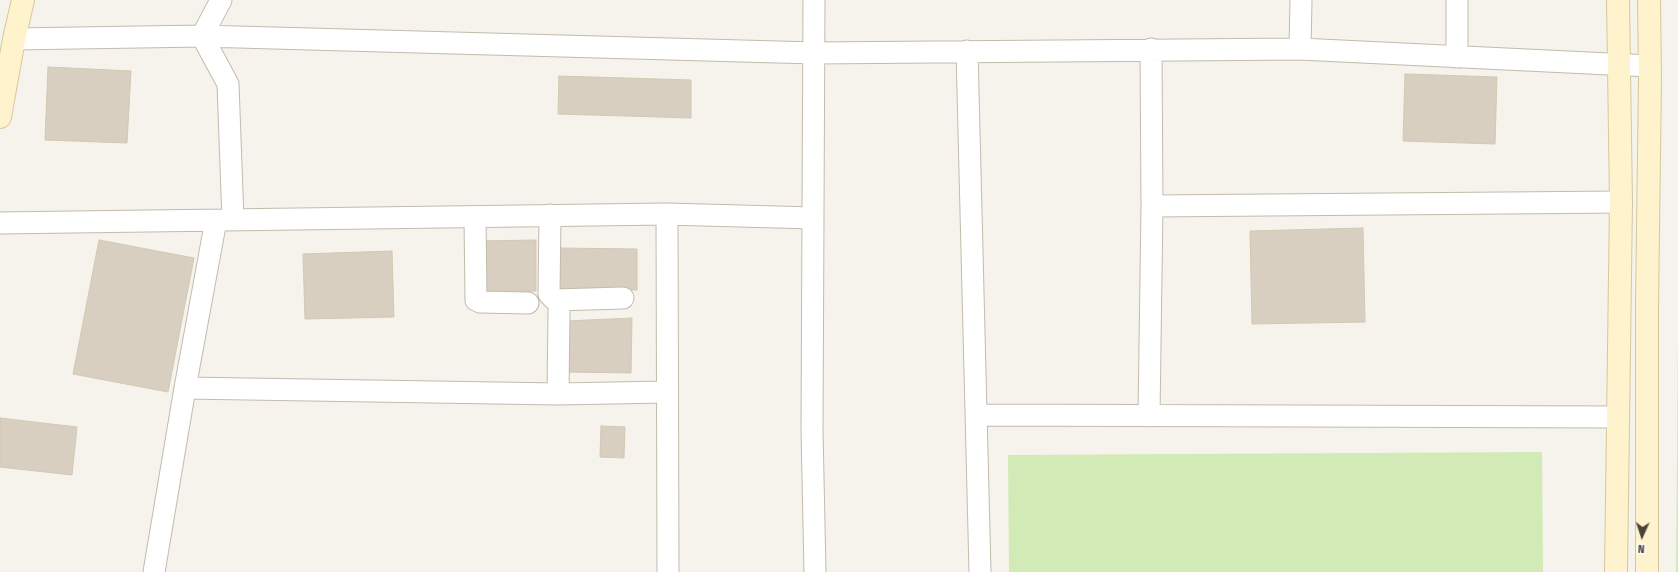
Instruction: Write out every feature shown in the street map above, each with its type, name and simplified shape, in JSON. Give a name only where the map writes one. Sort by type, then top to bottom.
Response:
[{"type":"street","points":[[0,117],[14,39],[23,0]]},
{"type":"street","points":[[202,36],[221,0]]},
{"type":"street","points":[[814,0],[812,430],[815,572]]},
{"type":"street","points":[[1300,49],[1301,0]]},
{"type":"street","points":[[1457,0],[1457,57]]},
{"type":"street","points":[[1616,572],[1621,202],[1618,0]]},
{"type":"street","points":[[1647,572],[1647,305],[1650,66],[1649,0]]},
{"type":"street","points":[[14,39],[202,36],[814,52],[1300,49],[1650,66]]},
{"type":"street","points":[[154,572],[185,388],[224,220],[228,84],[202,36]]},
{"type":"street","points":[[1149,416],[1152,206],[1151,49]]},
{"type":"street","points":[[967,51],[978,415],[980,572]]},
{"type":"street","points":[[1152,206],[1621,202]]},
{"type":"street","points":[[0,223],[667,214],[813,218]]},
{"type":"street","points":[[667,214],[666,392],[668,572]]},
{"type":"street","points":[[550,216],[549,294],[555,300],[623,298]]},
{"type":"street","points":[[475,217],[476,300],[480,302],[528,303]]},
{"type":"street","points":[[558,394],[559,310]]},
{"type":"street","points":[[185,388],[558,394],[666,392]]},
{"type":"street","points":[[978,415],[1618,417]]},
{"type":"green space","points":[[1678,325],[1678,572],[1676,572]]},
{"type":"green space","points":[[1542,452],[1543,572],[1009,572],[1008,455]]},
{"type":"building","points":[[48,67],[131,71],[127,143],[45,140]]},
{"type":"building","points":[[1405,74],[1497,77],[1495,144],[1403,141]]},
{"type":"building","points":[[559,76],[691,80],[691,118],[558,114]]},
{"type":"building","points":[[1363,228],[1365,322],[1252,324],[1250,231]]},
{"type":"building","points":[[99,240],[194,258],[168,392],[73,374]]},
{"type":"building","points":[[536,240],[536,291],[481,292],[480,241]]},
{"type":"building","points":[[556,248],[637,249],[637,290],[556,290]]},
{"type":"building","points":[[392,251],[394,317],[305,319],[303,254]]},
{"type":"building","points":[[632,318],[631,373],[565,372],[566,321]]},
{"type":"building","points":[[0,418],[77,427],[72,475],[0,467]]},
{"type":"building","points":[[601,426],[625,427],[624,458],[600,457]]}]
